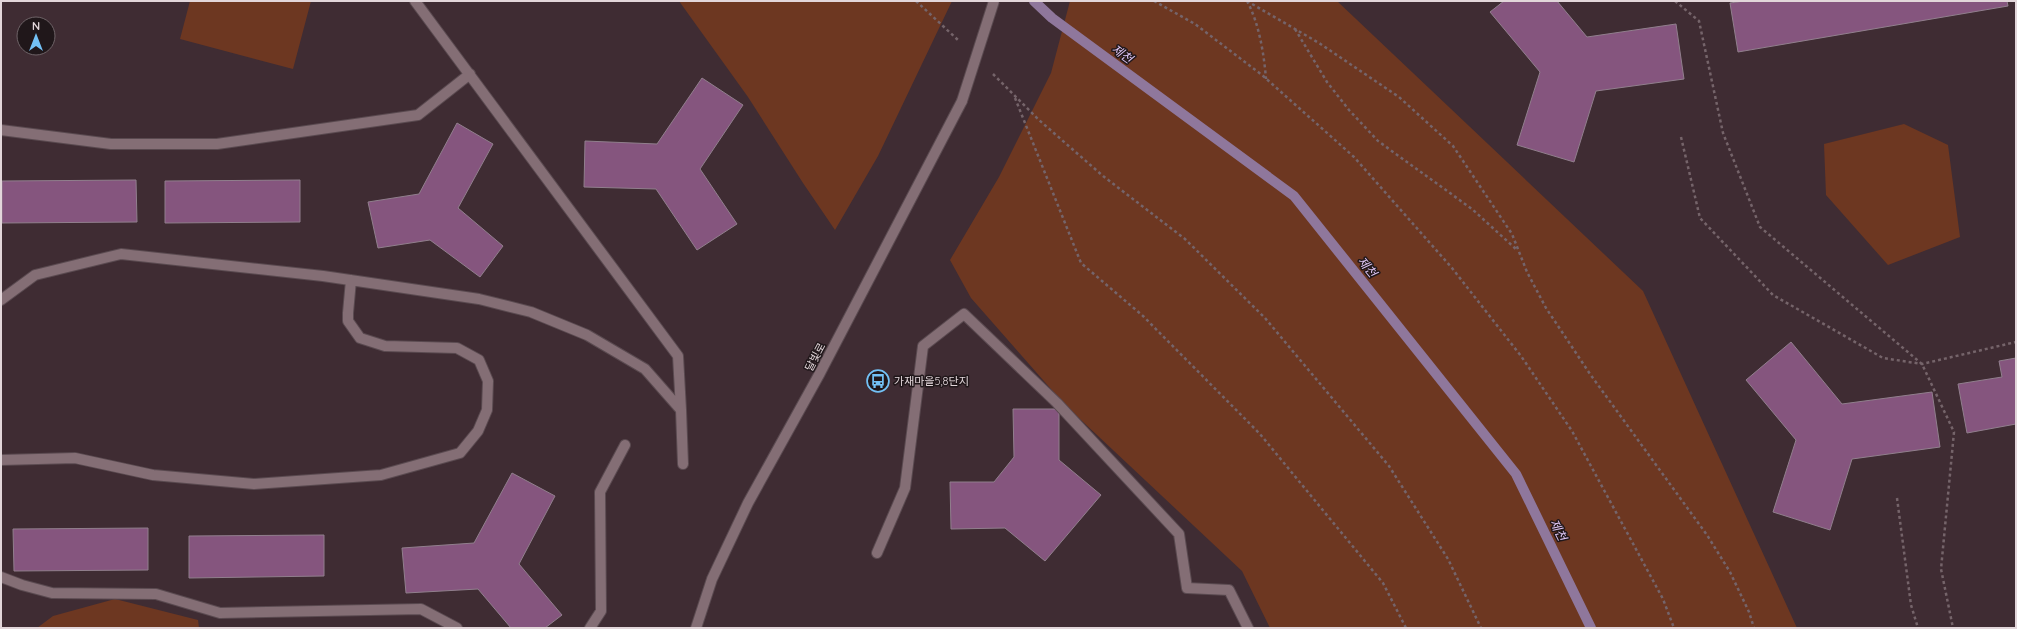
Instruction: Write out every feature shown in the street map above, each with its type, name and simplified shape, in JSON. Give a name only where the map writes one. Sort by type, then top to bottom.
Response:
[{"type":"street","points":[[415,1],[678,356],[683,464]]},
{"type":"street","name":"달빛로","points":[[696,628],[712,579],[748,503],[820,373],[962,101],[994,1]]},
{"type":"street","points":[[1,130],[111,144],[217,144],[418,115],[470,74]]},
{"type":"street","points":[[1,300],[35,275],[121,254],[351,280],[479,300],[531,312],[586,335],[645,369],[681,410]]},
{"type":"street","points":[[1,460],[75,458],[153,475],[254,484],[381,475],[460,452],[478,431],[487,410],[488,380],[479,360],[457,348],[385,346],[360,338],[348,321],[351,280]]},
{"type":"street","points":[[877,553],[906,488],[923,346],[964,314],[1057,403],[1179,534],[1187,588],[1229,590],[1248,628]]},
{"type":"street","points":[[590,628],[601,611],[600,492],[625,445]]},
{"type":"street","points":[[1,577],[22,586],[52,593],[156,594],[220,613],[422,609],[457,628]]},
{"type":"path","points":[[916,1],[959,41]]},
{"type":"path","points":[[1154,1],[1194,24],[1266,79],[1354,157],[1452,268],[1521,356],[1572,431],[1660,592],[1674,628]]},
{"type":"path","points":[[1247,1],[1254,13],[1265,66],[1266,79]]},
{"type":"path","points":[[1247,1],[1319,43],[1399,97],[1453,146],[1512,234],[1527,272],[1546,308],[1590,374],[1711,541],[1730,572],[1750,612],[1754,628]]},
{"type":"path","points":[[1675,1],[1699,21],[1723,133],[1760,228],[1922,364],[1954,432],[1941,568],[1953,628]]},
{"type":"path","points":[[1295,28],[1327,82],[1349,110],[1378,141],[1472,209],[1519,252]]},
{"type":"path","points":[[987,68],[1014,96],[1103,176],[1185,239],[1265,318],[1389,466],[1448,559],[1481,628]]},
{"type":"path","points":[[1014,96],[1081,263],[1143,316],[1260,434],[1384,583],[1406,628]]},
{"type":"path","points":[[1681,137],[1700,218],[1773,295],[1883,358],[1922,364],[2016,342]]},
{"type":"path","points":[[1897,498],[1911,605],[1918,628]]},
{"type":"shaded area","points":[[190,1],[311,1],[293,69],[180,39]]},
{"type":"shaded area","points":[[679,1],[952,1],[878,156],[835,230],[748,97]]},
{"type":"shaded area","points":[[1070,1],[1337,1],[1643,291],[1797,628],[1270,628],[1242,571],[1065,405],[971,298],[950,260],[999,177],[1051,73]]},
{"type":"shaded area","points":[[1904,124],[1948,145],[1960,237],[1888,265],[1826,195],[1824,144]]},
{"type":"shaded area","points":[[115,599],[198,620],[199,628],[37,628],[53,616]]},
{"type":"building","points":[[1504,1],[1557,1],[1587,37],[1676,24],[1684,79],[1596,91],[1574,162],[1517,145],[1540,72],[1490,12]]},
{"type":"building","points":[[1744,1],[2007,1],[2008,6],[1738,52],[1730,3]]},
{"type":"building","points":[[702,78],[743,105],[700,169],[737,224],[697,250],[656,189],[584,187],[585,141],[657,144]]},
{"type":"building","points":[[457,123],[493,144],[458,208],[503,246],[480,277],[430,240],[378,248],[368,202],[419,194]]},
{"type":"building","points":[[136,180],[137,222],[2,223],[2,181]]},
{"type":"building","points":[[300,180],[300,222],[165,223],[165,181]]},
{"type":"building","points":[[1791,342],[1842,404],[1932,392],[1940,447],[1852,459],[1830,530],[1773,512],[1796,440],[1746,380]]},
{"type":"building","points":[[2016,358],[2016,424],[1967,433],[1958,384],[2002,377],[1999,361]]},
{"type":"building","points":[[1013,409],[1059,409],[1059,460],[1101,495],[1045,561],[1005,528],[951,529],[950,482],[994,482],[1014,457]]},
{"type":"building","points":[[512,473],[555,496],[519,564],[562,615],[545,628],[511,628],[478,589],[406,593],[402,548],[474,543]]},
{"type":"building","points":[[148,528],[148,570],[14,571],[13,529]]},
{"type":"building","points":[[324,535],[324,576],[189,578],[189,536]]},
{"type":"waterway","name":"제천","points":[[1034,1],[1052,18],[1294,196],[1516,474],[1591,628]]},
{"type":"place","name":"가재마을5,8단지","points":[[878,381]]}]
